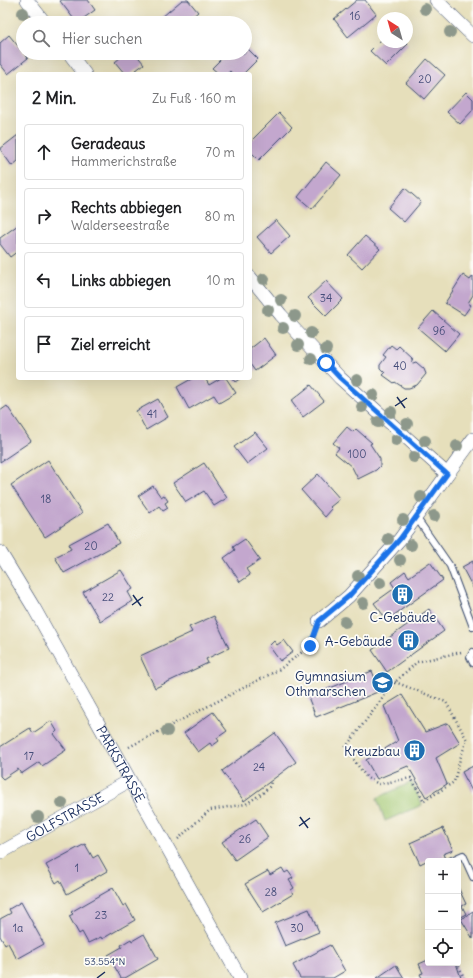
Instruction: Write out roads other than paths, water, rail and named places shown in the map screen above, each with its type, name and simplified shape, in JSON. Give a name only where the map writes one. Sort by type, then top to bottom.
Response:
[{"type":"street","points":[[27,0],[40,16]]},
{"type":"street","points":[[436,0],[473,36]]},
{"type":"street","points":[[74,60],[83,72]]},
{"type":"street","points":[[252,279],[280,314],[340,378],[447,474]]},
{"type":"street","points":[[319,621],[349,596],[400,539],[473,439]]},
{"type":"street","name":"PARKSTRASSE","points":[[0,554],[34,608],[240,978]]},
{"type":"street","name":"GOLFSTRASSE","points":[[0,853],[129,781]]},
{"type":"lane","points":[[416,517],[450,566],[473,627]]},
{"type":"lane","points":[[473,652],[470,657],[473,663]]},
{"type":"lane","points":[[456,858],[462,855],[473,877]]},
{"type":"place","name":"C-Gebäude","points":[[403,595]]},
{"type":"place","name":"A-Gebäude","points":[[408,641]]},
{"type":"place","name":"Gymnasium Othmarschen","points":[[382,683]]},
{"type":"place","name":"Kreuzbau","points":[[415,751]]}]
